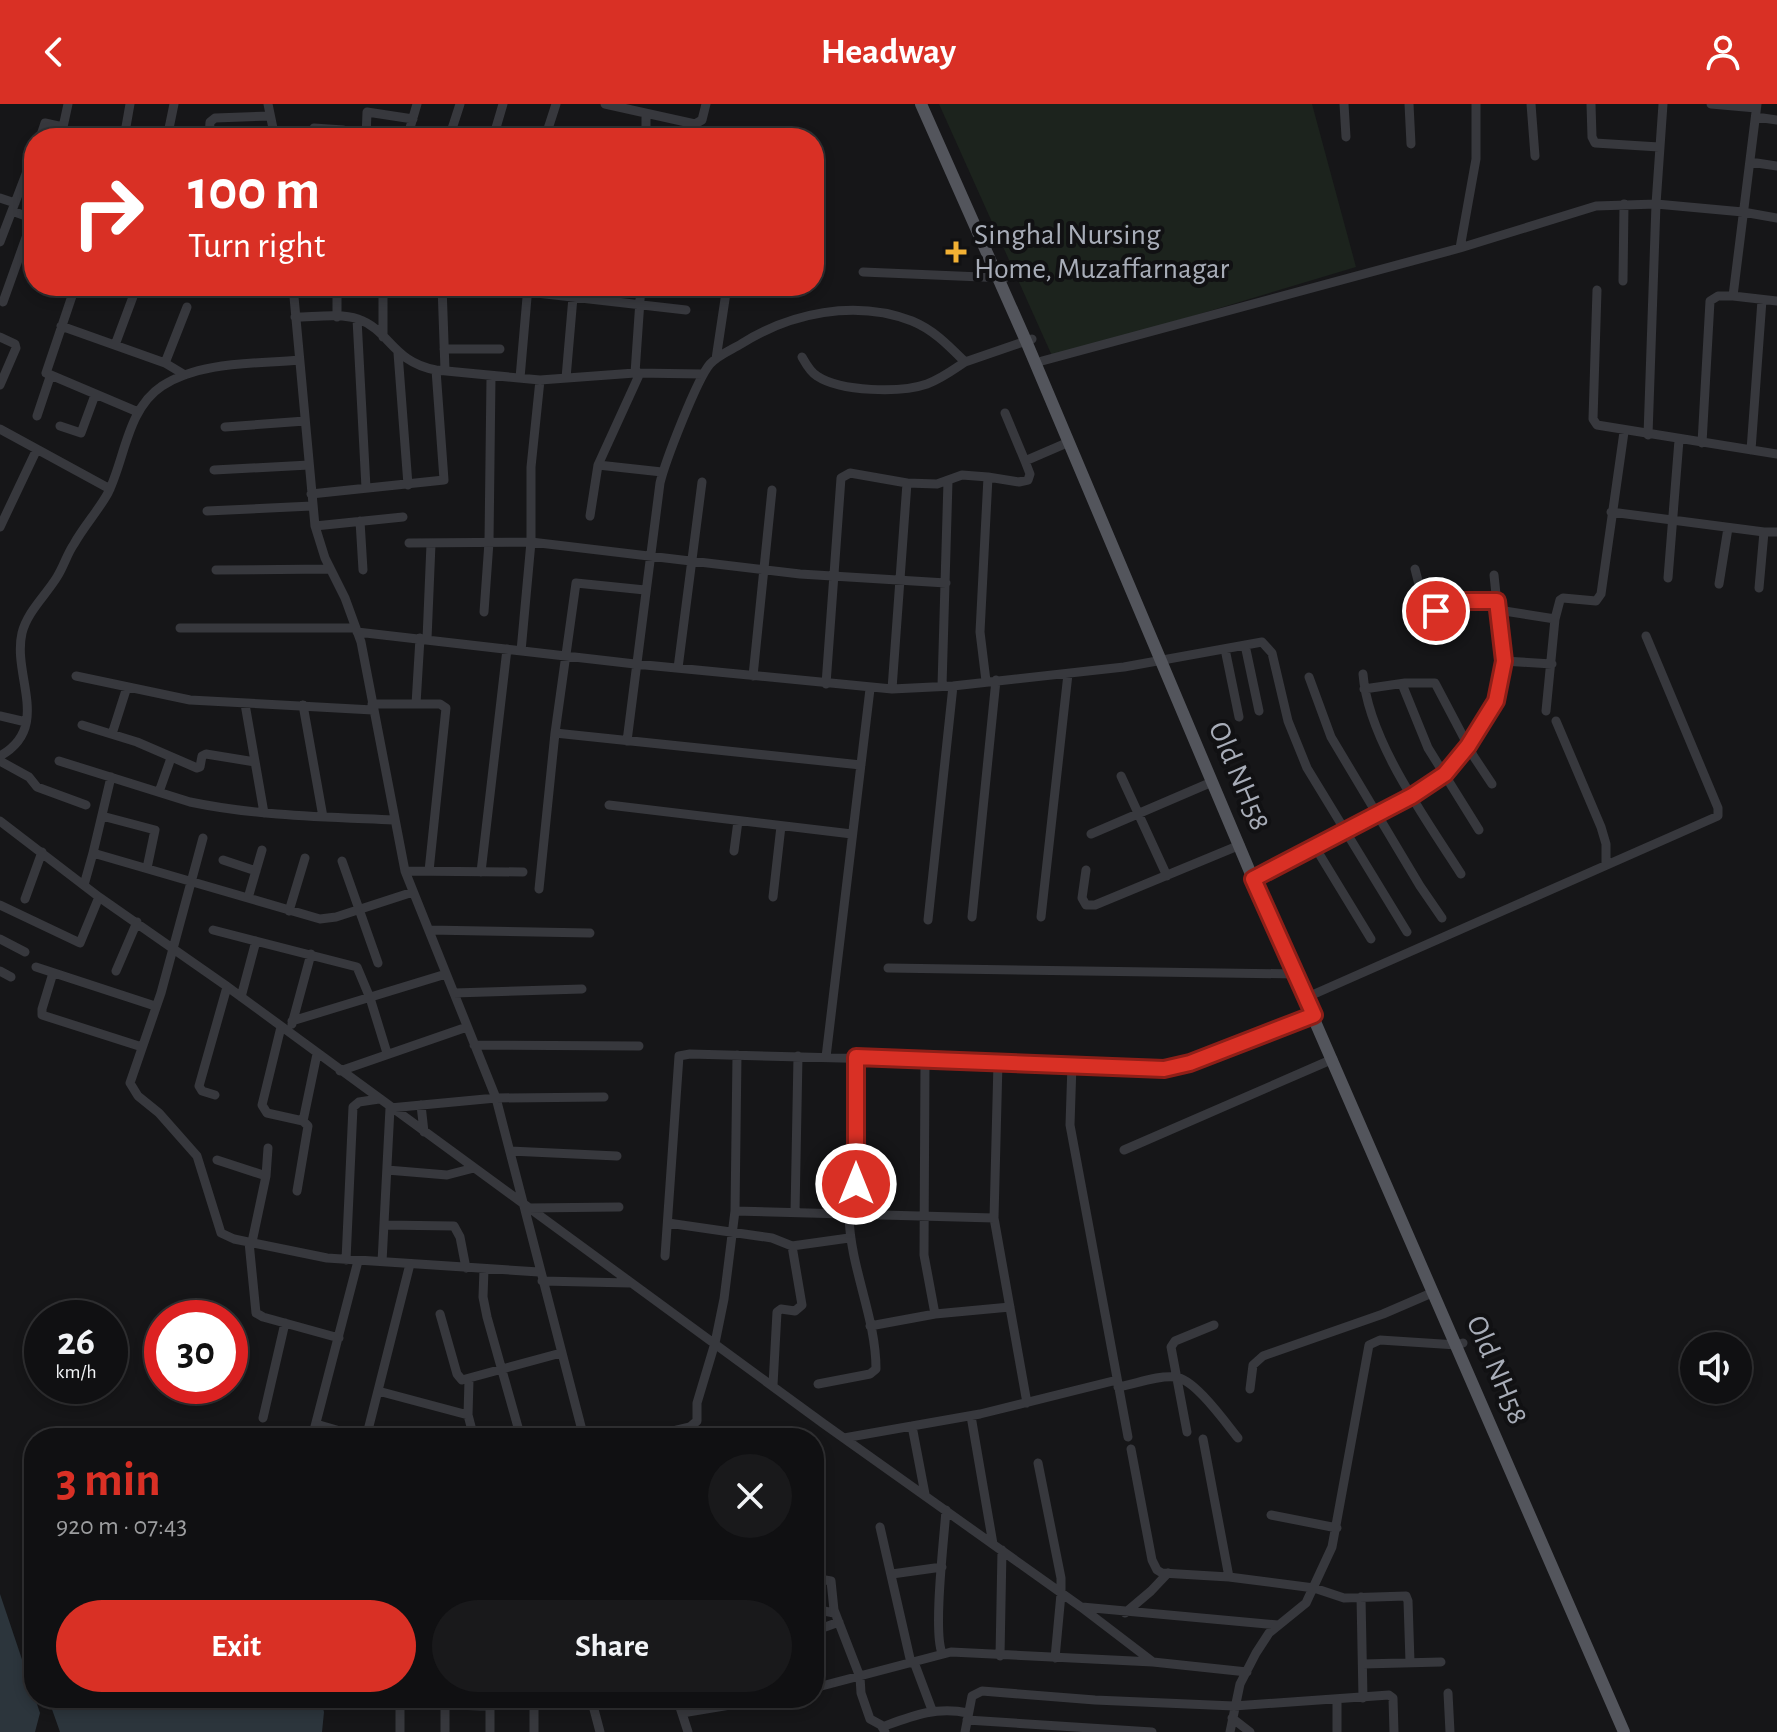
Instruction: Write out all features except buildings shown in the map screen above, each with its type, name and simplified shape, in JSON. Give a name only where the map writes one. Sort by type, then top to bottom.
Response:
[{"type":"main road","name":"Old NH58","points":[[921,104],[1002,278]]},
{"type":"main road","name":"Old NH58","points":[[928,104],[1296,974],[1631,1732]]},
{"type":"main road","name":"Old NH58","points":[[1029,340],[1042,361],[1068,435]]},
{"type":"main road","name":"Old NH58","points":[[1165,661],[1212,782],[1312,995],[1624,1732]]},
{"type":"street","points":[[43,128],[45,123],[63,127],[68,104]]},
{"type":"street","points":[[126,128],[130,104]]},
{"type":"street","points":[[169,128],[174,104]]},
{"type":"street","points":[[215,118],[216,104]]},
{"type":"street","points":[[268,104],[273,128]]},
{"type":"street","points":[[410,128],[417,104]]},
{"type":"street","points":[[452,128],[460,104]]},
{"type":"street","points":[[496,128],[503,104]]},
{"type":"street","points":[[548,128],[556,104]]},
{"type":"street","points":[[605,104],[699,123],[706,104]]},
{"type":"street","points":[[1344,104],[1346,137]]},
{"type":"street","points":[[1409,104],[1411,144]]},
{"type":"street","points":[[1460,248],[1478,147],[1476,104]]},
{"type":"street","points":[[1531,104],[1535,156]]},
{"type":"street","points":[[1591,104],[1595,143],[1659,147]]},
{"type":"street","points":[[1648,435],[1656,204],[1663,104]]},
{"type":"street","points":[[1711,104],[1756,110],[1777,120]]},
{"type":"street","points":[[1733,296],[1756,110]]},
{"type":"street","points":[[366,128],[367,112],[413,119]]},
{"type":"street","points":[[646,114],[646,128]]},
{"type":"street","points":[[210,128],[210,122],[215,118],[270,116]]},
{"type":"street","points":[[1750,162],[1777,166]]},
{"type":"street","points":[[0,242],[24,186]]},
{"type":"street","points":[[0,198],[24,212]]},
{"type":"street","points":[[1623,281],[1624,204]]},
{"type":"street","points":[[1042,361],[1460,248],[1596,206],[1656,204],[1777,218]]},
{"type":"street","points":[[3,302],[24,245]]},
{"type":"street","points":[[863,272],[1002,278]]},
{"type":"street","points":[[1597,290],[1594,423],[1624,432],[1777,454]]},
{"type":"street","points":[[73,296],[46,370],[50,377],[138,412]]},
{"type":"street","points":[[115,345],[133,296]]},
{"type":"street","points":[[294,296],[315,526],[357,630],[405,871],[496,1098],[581,1428]]},
{"type":"street","points":[[337,296],[337,317]]},
{"type":"street","points":[[383,296],[383,337]]},
{"type":"street","points":[[311,494],[444,480],[442,296]]},
{"type":"street","points":[[520,378],[527,296]]},
{"type":"street","points":[[567,296],[686,310]]},
{"type":"street","points":[[590,516],[598,465],[637,373],[640,296]]},
{"type":"street","points":[[716,359],[725,296]]},
{"type":"street","points":[[1702,443],[1710,301],[1718,296],[1777,301]]},
{"type":"street","points":[[566,378],[573,297]]},
{"type":"street","points":[[1751,450],[1762,300]]},
{"type":"street","points":[[165,363],[187,307]]},
{"type":"street","points":[[627,741],[662,472],[703,374],[716,359],[772,326],[794,318],[822,313],[859,312],[887,315],[927,329],[965,362]]},
{"type":"street","points":[[295,317],[357,319],[414,364],[491,377],[540,380],[637,373],[703,374]]},
{"type":"street","points":[[357,319],[366,488]]},
{"type":"street","points":[[61,326],[165,363],[185,375]]},
{"type":"street","points":[[0,337],[15,344],[16,348],[0,385]]},
{"type":"street","points":[[802,357],[816,376],[828,382],[897,390],[936,380],[965,362],[1029,340]]},
{"type":"street","points":[[444,349],[500,349]]},
{"type":"street","points":[[398,353],[408,485]]},
{"type":"street","points":[[86,805],[37,787],[29,777],[0,759],[18,745],[26,722],[22,632],[72,547],[99,509],[110,489],[138,412],[156,391],[185,375],[299,360]]},
{"type":"street","points":[[37,416],[50,377]]},
{"type":"street","points":[[484,612],[489,542],[491,377]]},
{"type":"street","points":[[521,651],[531,542],[530,484],[540,380]]},
{"type":"street","points":[[60,426],[81,433],[95,395]]},
{"type":"street","points":[[826,684],[840,482],[843,475],[850,473],[907,483],[937,484],[962,475],[1019,482],[1028,480],[1030,474],[1005,413]]},
{"type":"street","points":[[225,427],[305,421]]},
{"type":"street","points":[[0,429],[110,489]]},
{"type":"street","points":[[1546,711],[1555,619],[1563,598],[1599,599],[1624,432]]},
{"type":"street","points":[[1025,461],[1068,435]]},
{"type":"street","points":[[1668,578],[1679,440]]},
{"type":"street","points":[[0,527],[37,449]]},
{"type":"street","points":[[214,470],[309,465]]},
{"type":"street","points":[[598,465],[662,472]]},
{"type":"street","points":[[972,917],[991,681],[980,632],[988,477]]},
{"type":"street","points":[[928,920],[948,686],[948,481]]},
{"type":"street","points":[[678,668],[702,482]]},
{"type":"street","points":[[892,689],[907,483]]},
{"type":"street","points":[[753,676],[772,490]]},
{"type":"street","points":[[207,511],[312,506]]},
{"type":"street","points":[[1611,512],[1777,532]]},
{"type":"street","points":[[315,526],[403,517]]},
{"type":"street","points":[[360,521],[363,570]]},
{"type":"street","points":[[1719,584],[1728,528]]},
{"type":"street","points":[[1759,588],[1764,532]]},
{"type":"street","points":[[409,543],[531,542],[692,562],[946,583]]},
{"type":"street","points":[[416,704],[431,544]]},
{"type":"street","points":[[216,570],[330,569]]},
{"type":"street","points":[[1415,569],[1426,612],[1458,601],[1555,619]]},
{"type":"street","points":[[1256,878],[1412,796],[1445,774],[1468,746],[1493,708],[1504,661],[1494,575]]},
{"type":"street","points":[[539,889],[555,733],[576,583],[645,590]]},
{"type":"street","points":[[180,628],[357,630],[870,689],[948,686],[1068,674],[1165,661],[1262,642],[1269,648],[1295,742],[1307,768],[1407,932]]},
{"type":"street","points":[[1312,995],[1713,819],[1719,812],[1646,636]]},
{"type":"street","points":[[1245,645],[1259,711]]},
{"type":"street","points":[[481,872],[507,649]]},
{"type":"street","points":[[1225,649],[1239,717]]},
{"type":"street","points":[[1504,661],[1552,664]]},
{"type":"street","points":[[1041,917],[1068,674]]},
{"type":"street","points":[[1363,674],[1364,689],[1379,732],[1412,796],[1461,874]]},
{"type":"street","points":[[76,676],[190,700],[372,707],[440,704],[446,711],[429,871]]},
{"type":"street","points":[[1309,677],[1331,737],[1442,918]]},
{"type":"street","points":[[1364,689],[1435,683],[1492,784]]},
{"type":"street","points":[[1402,684],[1428,748],[1479,830]]},
{"type":"street","points":[[112,734],[127,687]]},
{"type":"street","points":[[826,1057],[870,689]]},
{"type":"street","points":[[245,704],[264,813]]},
{"type":"street","points":[[303,705],[323,817]]},
{"type":"street","points":[[0,716],[26,722]]},
{"type":"street","points":[[1556,721],[1601,827],[1606,844],[1606,865]]},
{"type":"street","points":[[82,725],[197,768],[206,754],[255,762]]},
{"type":"street","points":[[555,733],[861,765]]},
{"type":"street","points":[[159,792],[171,758]]},
{"type":"street","points":[[59,761],[211,806],[264,813],[393,820]]},
{"type":"street","points":[[1121,776],[1167,876]]},
{"type":"street","points":[[84,885],[111,777]]},
{"type":"street","points":[[1091,834],[1212,782]]},
{"type":"street","points":[[609,805],[852,834]]},
{"type":"street","points":[[102,816],[155,830],[147,868]]},
{"type":"street","points":[[0,821],[99,897],[241,997],[1153,1662]]},
{"type":"street","points":[[734,851],[738,821]]},
{"type":"street","points":[[773,897],[781,826]]},
{"type":"street","points":[[203,838],[173,950],[131,1086],[197,1156],[221,1233],[251,1242],[346,1260],[632,1283]]},
{"type":"street","points":[[1086,870],[1082,898],[1090,906],[1240,845]]},
{"type":"street","points":[[1315,847],[1371,939]]},
{"type":"street","points":[[248,898],[262,850]]},
{"type":"street","points":[[25,899],[42,852]]},
{"type":"street","points":[[93,853],[289,911],[327,919],[413,892]]},
{"type":"street","points":[[289,911],[305,858]]},
{"type":"street","points":[[223,860],[256,871]]},
{"type":"street","points":[[342,861],[378,963]]},
{"type":"street","points":[[405,871],[523,872]]},
{"type":"street","points":[[0,905],[80,943],[99,897]]},
{"type":"street","points":[[116,971],[137,922]]},
{"type":"street","points":[[213,930],[357,967],[387,1053]]},
{"type":"street","points":[[429,930],[590,933]]},
{"type":"street","points":[[0,939],[25,952]]},
{"type":"street","points":[[241,997],[256,941]]},
{"type":"street","points":[[297,1191],[308,1131],[306,1123],[267,1113],[262,1109],[261,1101],[285,1030],[292,1021],[311,954]]},
{"type":"street","points":[[36,967],[155,1006]]},
{"type":"street","points":[[888,968],[1296,974]]},
{"type":"street","points":[[0,971],[11,977]]},
{"type":"street","points":[[53,973],[42,1015],[142,1047]]},
{"type":"street","points":[[292,1021],[446,974]]},
{"type":"street","points":[[215,1095],[202,1091],[199,1082],[227,987]]},
{"type":"street","points":[[454,993],[582,989]]},
{"type":"street","points":[[665,1256],[678,1059],[690,1054],[1164,1069],[1177,1067],[1314,1015]]},
{"type":"street","points":[[340,1071],[467,1027]]},
{"type":"street","points":[[474,1045],[639,1046]]},
{"type":"street","points":[[303,1121],[317,1054]]},
{"type":"street","points":[[685,1428],[696,1424],[697,1403],[724,1299],[735,1211],[737,1055]]},
{"type":"street","points":[[795,1212],[798,1056]]},
{"type":"street","points":[[818,1384],[874,1372],[877,1366],[849,1238],[853,1215],[856,1057]]},
{"type":"street","points":[[1124,1150],[1333,1059]]},
{"type":"street","points":[[925,1060],[922,1216],[924,1255],[935,1314]]},
{"type":"street","points":[[998,1062],[994,1218],[1027,1403]]},
{"type":"street","points":[[1072,1064],[1070,1125],[1128,1437]]},
{"type":"street","points":[[390,1108],[496,1098],[604,1097]]},
{"type":"street","points":[[346,1260],[353,1107],[359,1102],[379,1099]]},
{"type":"street","points":[[421,1105],[424,1132]]},
{"type":"street","points":[[382,1262],[390,1108]]},
{"type":"street","points":[[268,1148],[266,1176],[251,1242],[252,1295],[256,1313],[339,1338]]},
{"type":"street","points":[[510,1151],[617,1156]]},
{"type":"street","points":[[217,1160],[266,1176]]},
{"type":"street","points":[[387,1170],[447,1175],[474,1168]]},
{"type":"street","points":[[525,1206],[619,1207]]},
{"type":"street","points":[[735,1211],[994,1218]]},
{"type":"street","points":[[668,1223],[772,1238],[792,1246],[849,1238]]},
{"type":"street","points":[[384,1225],[454,1226],[460,1237],[466,1268]]},
{"type":"street","points":[[773,1385],[777,1312],[781,1309],[795,1311],[802,1305],[792,1246]]},
{"type":"street","points":[[315,1428],[358,1261]]},
{"type":"street","points":[[368,1428],[410,1264]]},
{"type":"street","points":[[484,1269],[483,1297],[518,1428]]},
{"type":"street","points":[[1250,1389],[1253,1365],[1263,1356],[1383,1314],[1434,1292]]},
{"type":"street","points":[[870,1326],[935,1314],[1010,1307]]},
{"type":"street","points":[[440,1314],[457,1374],[462,1380],[561,1353]]},
{"type":"street","points":[[263,1418],[285,1323]]},
{"type":"street","points":[[1187,1432],[1172,1344],[1214,1325]]},
{"type":"street","points":[[1230,1732],[1234,1706],[1261,1642],[1306,1603],[1337,1528],[1369,1345],[1380,1340],[1460,1344]]},
{"type":"street","points":[[844,1438],[971,1416],[1118,1384],[1176,1377],[1193,1386],[1238,1438]]},
{"type":"street","points":[[469,1380],[468,1415],[471,1428]]},
{"type":"street","points":[[378,1391],[468,1415]]},
{"type":"street","points":[[971,1416],[998,1547],[1000,1656]]},
{"type":"street","points":[[316,1424],[330,1428]]},
{"type":"street","points":[[912,1426],[925,1494]]},
{"type":"street","points":[[1203,1439],[1229,1577]]},
{"type":"street","points":[[1131,1449],[1152,1560],[1157,1570],[1314,1588],[1344,1598],[1407,1597],[1410,1662]]},
{"type":"street","points":[[1038,1463],[1059,1563],[1061,1594],[1055,1658]]},
{"type":"street","points":[[942,1653],[939,1645],[946,1510]]},
{"type":"street","points":[[1271,1515],[1337,1528]]},
{"type":"street","points":[[880,1527],[912,1662],[932,1710]]},
{"type":"street","points":[[892,1574],[942,1567]]},
{"type":"street","points":[[1125,1613],[1168,1573]]},
{"type":"street","points":[[824,1580],[831,1581],[837,1617],[860,1677],[861,1693],[870,1719],[884,1729],[932,1710],[950,1709],[1001,1728],[1152,1732]]},
{"type":"street","points":[[1361,1597],[1363,1698]]},
{"type":"street","points":[[1081,1607],[1278,1625]]},
{"type":"street","points":[[824,1612],[837,1617]]},
{"type":"street","points":[[824,1625],[837,1617]]},
{"type":"street","points":[[824,1686],[942,1653],[1153,1662],[1247,1672]]},
{"type":"street","points":[[1363,1664],[1441,1662]]},
{"type":"street","points":[[965,1732],[972,1696],[982,1691],[1234,1706],[1392,1696],[1394,1732]]},
{"type":"street","points":[[1448,1693],[1450,1732]]},
{"type":"street","points":[[1337,1700],[1337,1732]]},
{"type":"street","points":[[400,1732],[401,1708]]},
{"type":"street","points":[[445,1708],[445,1732]]},
{"type":"street","points":[[490,1708],[490,1732]]},
{"type":"street","points":[[534,1708],[534,1732]]},
{"type":"street","points":[[593,1708],[600,1732]]},
{"type":"street","points":[[680,1708],[688,1732]]},
{"type":"street","points":[[682,1713],[712,1708]]},
{"type":"street","points":[[1232,1718],[1250,1732]]},
{"type":"shaded area","points":[[939,104],[1312,104],[1356,267],[1053,358]]},
{"type":"shaded area","points":[[0,1594],[24,1665],[24,1708],[38,1708],[40,1713],[35,1732],[0,1732]]},
{"type":"shaded area","points":[[52,1708],[323,1708],[324,1712],[322,1732],[60,1732]]},
{"type":"place","name":"Singhal Nursing Home, Muzaffarnagar","points":[[956,252]]},
{"type":"route","points":[[856,1184],[856,1057],[1164,1069],[1190,1063],[1314,1015],[1253,879],[1412,796],[1445,774],[1468,746],[1493,708],[1504,672],[1497,601],[1458,601],[1436,611]]}]
